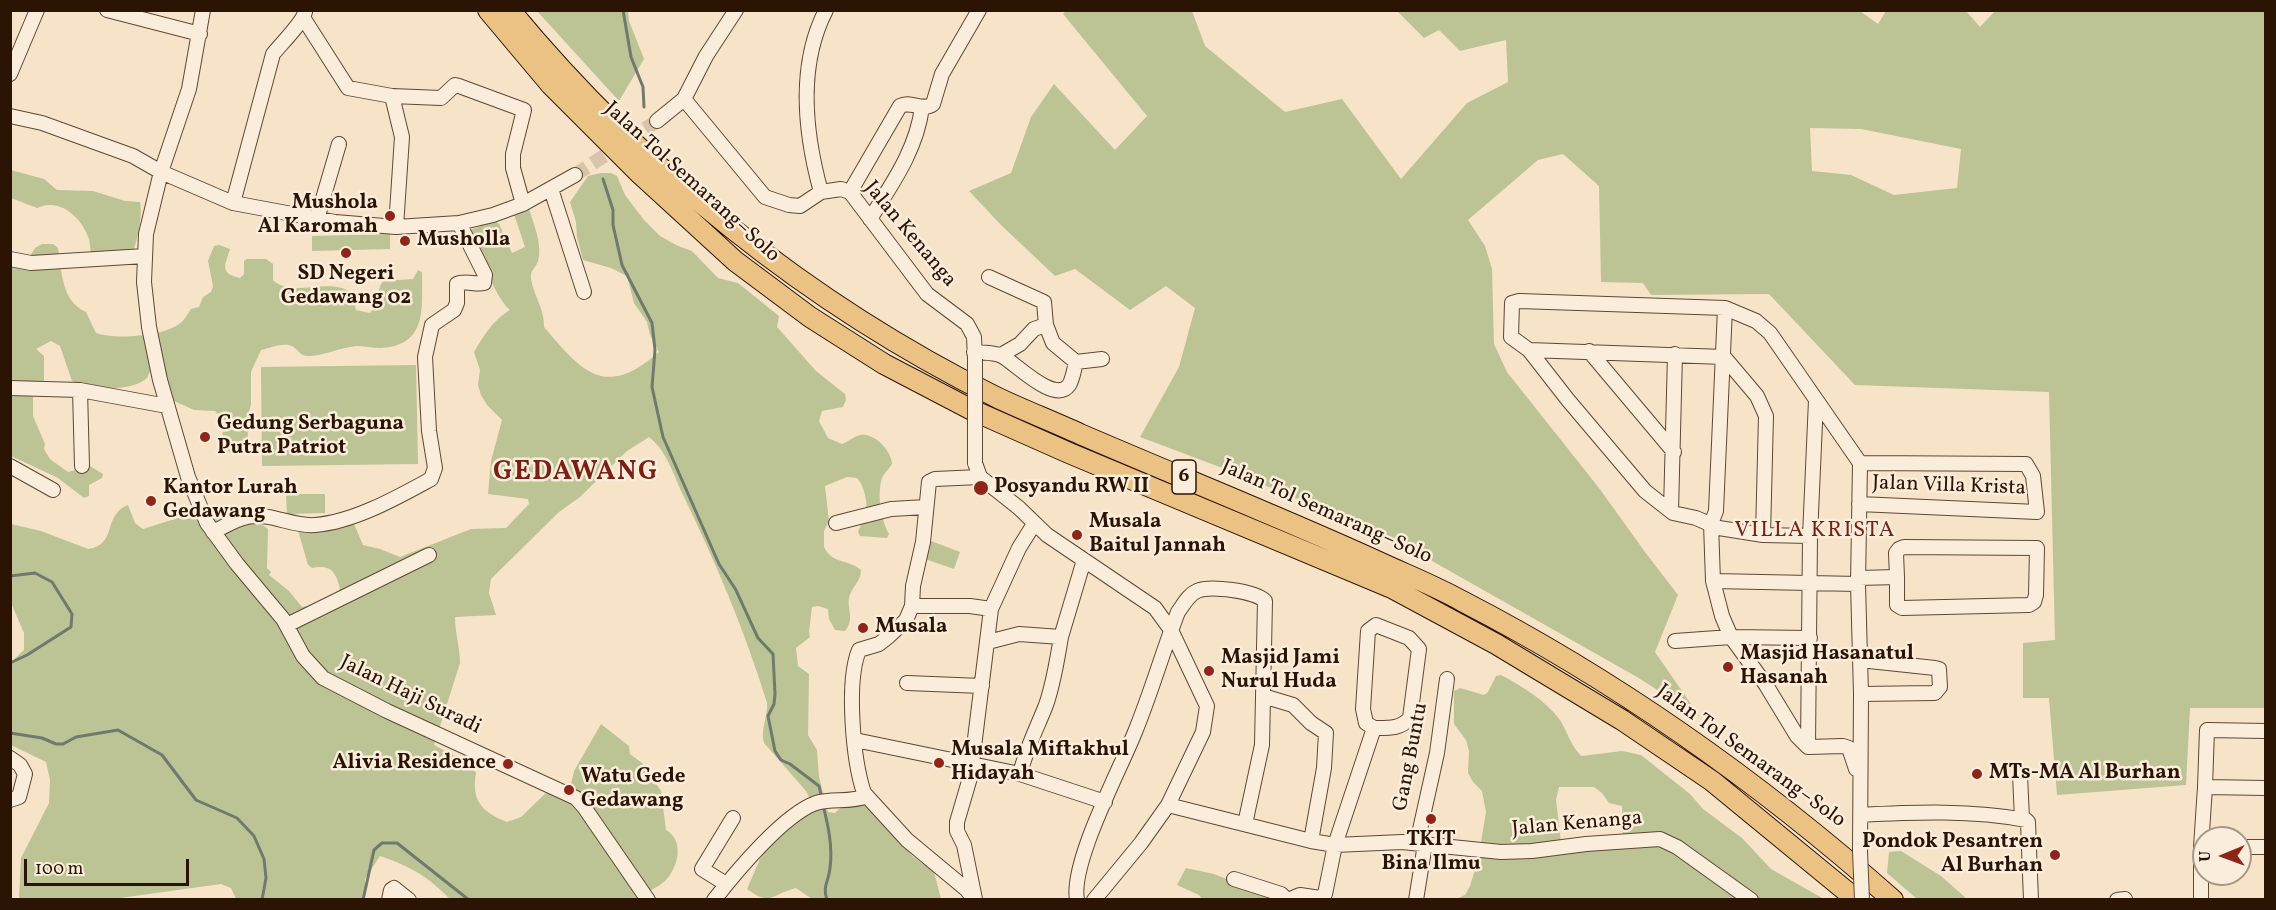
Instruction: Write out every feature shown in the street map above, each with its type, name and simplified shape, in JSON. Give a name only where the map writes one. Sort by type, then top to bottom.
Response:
[{"type":"highway","name":"Jalan Tol Semarang–Solo","points":[[488,10],[551,85],[640,174],[735,261],[819,323],[884,364],[972,410],[1392,588],[1496,644],[1622,720],[1712,781],[1859,900]]},
{"type":"highway","name":"Jalan Tol Semarang–Solo","points":[[510,10],[611,121],[699,202],[788,273],[866,324],[924,360],[1001,399],[1323,536],[1460,599],[1577,664],[1684,736],[1782,807],[1832,846],[1893,900]]},
{"type":"street","points":[[10,74],[37,10]]},
{"type":"street","points":[[107,10],[200,34]]},
{"type":"street","name":"Jalan Haji Suradi","points":[[203,10],[189,89],[161,172],[146,234],[144,282],[149,327],[167,406],[188,477],[207,523],[287,625],[303,656],[323,678],[397,716],[576,798],[648,900]]},
{"type":"street","points":[[657,121],[684,99],[706,56],[736,10]]},
{"type":"street","points":[[821,192],[813,164],[807,71],[818,26],[826,10]]},
{"type":"street","points":[[850,192],[900,106],[907,103],[922,107],[933,104],[942,74],[979,10]]},
{"type":"street","points":[[232,203],[273,54],[305,15],[348,88],[392,96],[441,98],[455,85],[521,108],[524,112],[513,154],[513,168],[523,204]]},
{"type":"street","points":[[392,96],[402,137],[396,227]]},
{"type":"street","name":"Jalan Kenanga","points":[[684,99],[765,197],[800,206],[821,192],[841,189],[850,192],[927,294],[967,324],[974,337],[975,463],[980,477]]},
{"type":"street","points":[[870,219],[904,163],[920,128],[922,107]]},
{"type":"street","points":[[10,116],[42,123],[134,156],[161,172],[232,203],[317,219],[396,227],[459,223],[493,215],[523,204],[575,175]]},
{"type":"street","points":[[317,219],[339,144]]},
{"type":"street","points":[[551,189],[584,292]]},
{"type":"street","points":[[213,532],[244,517],[254,516],[302,525],[339,521],[406,493],[431,479],[435,468],[429,431],[425,357],[429,330],[435,321],[453,310],[457,303],[460,282],[479,284],[484,283],[485,279],[459,223]]},
{"type":"street","points":[[10,259],[31,263],[145,256]]},
{"type":"street","points":[[989,277],[1044,302],[1046,325],[1053,343],[1076,362],[1102,359]]},
{"type":"street","name":"Jalan Villa Krista","points":[[1810,536],[1763,535],[1719,528],[1677,515],[1645,491],[1529,350],[1511,337],[1512,303],[1519,301],[1725,308],[1756,321],[1770,333],[1860,463],[1858,581],[1862,694],[1859,900]]},
{"type":"street","points":[[1725,308],[1716,511],[1711,524],[1713,581],[1717,600],[1731,637],[1766,685],[1797,736],[1808,747]]},
{"type":"street","points":[[974,356],[1001,355],[1020,344],[1034,329],[1046,325]]},
{"type":"street","points":[[1529,350],[1724,357],[1756,396],[1766,416],[1763,535]]},
{"type":"street","points":[[1589,351],[1674,452]]},
{"type":"street","points":[[1671,511],[1675,354]]},
{"type":"street","points":[[1001,355],[1032,379],[1056,390],[1066,388],[1070,384],[1076,362]]},
{"type":"street","points":[[10,388],[80,390],[167,406]]},
{"type":"street","points":[[80,390],[82,466]]},
{"type":"street","points":[[1808,747],[1810,536],[1816,400]]},
{"type":"street","name":"Jalan Villa Krista","points":[[1859,504],[2037,512],[2033,476],[2026,464],[1860,463]]},
{"type":"street","points":[[10,466],[53,490]]},
{"type":"street","points":[[975,899],[907,840],[867,796],[861,783],[852,718],[853,673],[858,654],[862,649],[879,644],[899,627],[906,620],[912,606],[913,586],[923,542],[929,482],[980,477],[1019,508],[1047,536],[1155,608],[1171,630],[1202,691],[1207,706],[1203,732],[1168,805],[1141,843],[1094,900]]},
{"type":"street","points":[[836,523],[891,509],[926,507]]},
{"type":"street","points":[[975,899],[964,845],[957,831],[957,822],[973,763],[991,609],[1019,548],[1035,524]]},
{"type":"street","points":[[1904,547],[2037,548],[2036,595],[2034,602],[2029,605],[1902,609],[1897,605],[1896,577],[1896,553],[1904,547]]},
{"type":"street","points":[[287,625],[429,555]]},
{"type":"street","points":[[1020,774],[1056,672],[1061,637],[1083,560]]},
{"type":"street","points":[[1713,581],[1811,583],[1896,577]]},
{"type":"street","points":[[1077,900],[1076,887],[1084,856],[1136,732],[1171,630],[1178,612],[1190,595],[1196,591],[1239,591],[1259,596],[1265,602],[1262,745],[1245,825]]},
{"type":"street","points":[[912,606],[970,606],[991,609]]},
{"type":"street","points":[[1376,625],[1409,638],[1419,649],[1410,718],[1400,726],[1374,728],[1366,723],[1363,709],[1368,631],[1376,625]]},
{"type":"street","points":[[988,642],[1019,634],[1061,637]]},
{"type":"street","points":[[1675,641],[1731,637],[1810,638]]},
{"type":"street","points":[[1860,660],[1935,668],[1939,669],[1940,674],[1940,687],[1935,693],[1862,694]]},
{"type":"street","name":"Gang Buntu","points":[[1421,844],[1447,679]]},
{"type":"street","points":[[908,683],[982,686]]},
{"type":"street","points":[[1263,696],[1293,705],[1311,723],[1326,733],[1324,768],[1311,841]]},
{"type":"street","points":[[1234,879],[1281,894],[1287,900],[1300,895],[1320,898],[1325,894],[1335,845],[1374,728]]},
{"type":"street","points":[[2203,826],[2207,730],[2265,731]]},
{"type":"street","points":[[855,740],[1020,774],[1105,802]]},
{"type":"street","name":"Jalan Villa Krista","points":[[1808,747],[1843,746],[1849,748],[1855,762],[1861,798]]},
{"type":"street","points":[[10,758],[20,765],[25,774],[19,797],[10,800]]},
{"type":"street","points":[[2020,775],[2031,900]]},
{"type":"street","points":[[2205,787],[2265,788]]},
{"type":"street","points":[[714,900],[726,884],[781,827],[820,803],[857,800],[867,796]]},
{"type":"street","name":"Jalan Kenanga","points":[[1168,805],[1335,845],[1402,842],[1511,852],[1660,839],[1677,847],[1751,900]]},
{"type":"street","points":[[1861,815],[1932,812],[1998,815],[2025,820]]},
{"type":"street","points":[[726,884],[702,869],[733,818]]},
{"type":"street","points":[[1416,900],[1421,844]]},
{"type":"street","points":[[389,900],[391,890],[394,888],[409,900]]},
{"type":"street","points":[[2117,900],[2125,899]]},
{"type":"green space","points":[[537,11],[628,11],[629,21],[644,59],[619,101]]},
{"type":"green space","points":[[1066,11],[1192,11],[1205,46],[1285,112],[1342,99],[1401,179],[1467,103],[1508,82],[1506,40],[1460,51],[1439,30],[1424,38],[1397,11],[1860,11],[1878,24],[1886,11],[1966,11],[1980,27],[1995,11],[2265,11],[2265,708],[2190,708],[2186,785],[2057,795],[2049,698],[2023,698],[2023,643],[2055,640],[2049,392],[1855,385],[1769,294],[1651,295],[1643,283],[1601,282],[1599,186],[1563,154],[1538,160],[1468,220],[1485,246],[1492,269],[1494,344],[1507,372],[1599,488],[1678,595],[1655,652],[1700,717],[1637,677],[1402,544],[1241,475],[1140,437],[1179,367],[1195,308],[1166,286],[1130,310],[1075,269],[1055,276],[969,191],[1011,173],[1031,117],[1054,84],[1115,150],[1147,116],[1063,14]],"holes":[[[1810,128],[1861,129],[1961,149],[1957,188],[1894,195],[1851,175],[1812,171]]]},
{"type":"green space","points":[[11,170],[44,179],[57,190],[93,191],[125,201],[140,202],[139,229],[132,254],[91,253],[86,231],[69,211],[53,205],[37,208],[11,198]]},
{"type":"green space","points":[[611,173],[617,176],[625,195],[660,236],[692,251],[718,278],[738,283],[779,316],[777,327],[816,371],[845,394],[846,400],[843,407],[822,411],[819,421],[828,438],[842,444],[860,435],[871,436],[886,448],[889,454],[892,464],[883,476],[880,489],[882,514],[889,534],[887,538],[860,536],[858,532],[865,515],[866,504],[863,489],[857,478],[847,477],[825,486],[829,521],[824,531],[824,547],[836,559],[856,566],[861,570],[861,574],[849,598],[850,623],[845,631],[835,630],[829,619],[828,609],[812,607],[810,637],[796,648],[798,666],[809,674],[808,735],[817,750],[819,777],[828,812],[835,813],[840,808],[863,804],[883,820],[912,855],[933,868],[941,899],[812,899],[796,888],[767,898],[747,889],[760,859],[775,837],[810,812],[809,797],[764,743],[767,703],[739,623],[669,463],[649,437],[627,451],[580,497],[559,512],[491,579],[489,593],[496,615],[455,617],[460,663],[434,745],[470,764],[476,773],[475,791],[480,804],[491,814],[507,822],[521,817],[549,790],[571,784],[574,771],[601,724],[629,746],[630,754],[642,763],[661,791],[666,830],[675,840],[678,854],[674,868],[666,880],[650,891],[652,899],[450,899],[418,873],[380,856],[365,879],[365,899],[236,899],[231,888],[221,884],[113,899],[19,898],[21,858],[49,803],[50,780],[46,762],[11,745],[11,662],[24,650],[24,633],[11,603],[11,524],[41,531],[88,549],[103,542],[115,516],[128,505],[135,523],[143,529],[184,516],[213,519],[232,512],[268,529],[267,568],[271,572],[269,575],[289,591],[302,607],[326,602],[340,589],[331,570],[323,567],[312,568],[308,565],[297,527],[332,527],[354,524],[363,545],[400,557],[471,529],[506,528],[529,504],[528,499],[488,494],[491,461],[502,420],[487,405],[481,395],[478,385],[480,370],[474,352],[494,323],[510,310],[493,285],[470,230],[495,221],[499,224],[512,253],[525,247],[514,214],[528,206],[539,248],[538,261],[531,273],[531,278],[543,314],[544,327],[583,368],[609,377],[624,374],[659,352],[650,335],[647,322],[634,303],[627,276],[611,268],[583,260],[570,202],[588,176]]},
{"type":"green space","points":[[390,234],[390,249],[312,251],[312,236]]},
{"type":"green space","points":[[42,244],[53,244],[58,248],[67,293],[78,307],[86,312],[96,333],[104,335],[139,336],[172,328],[181,323],[191,309],[199,307],[203,297],[211,292],[213,286],[208,261],[214,246],[219,245],[230,249],[225,268],[233,276],[240,278],[244,274],[244,261],[247,259],[266,259],[273,264],[273,280],[281,285],[290,288],[332,286],[343,288],[352,293],[356,310],[370,313],[383,281],[413,279],[418,270],[422,272],[419,323],[407,340],[396,346],[380,348],[357,346],[312,356],[302,354],[288,345],[261,350],[251,372],[248,436],[243,446],[230,453],[223,445],[222,419],[219,415],[215,411],[194,410],[174,401],[151,369],[147,378],[140,383],[121,388],[100,388],[72,381],[60,346],[51,341],[36,349],[44,356],[44,380],[33,396],[33,416],[45,444],[44,449],[50,459],[68,472],[90,466],[103,474],[102,478],[89,485],[89,496],[84,498],[58,478],[11,456],[11,264],[30,256],[35,248]]},
{"type":"green space","points":[[416,365],[418,464],[262,466],[261,367]]},
{"type":"green space","points":[[286,494],[325,494],[325,513],[287,514]]},
{"type":"green space","points":[[931,541],[960,552],[954,569],[925,559]]},
{"type":"green space","points":[[1501,675],[1517,684],[1548,706],[1560,720],[1581,756],[1622,751],[1641,755],[1690,794],[1703,809],[1742,838],[1771,869],[1824,899],[1456,899],[1465,895],[1470,886],[1478,860],[1486,812],[1482,791],[1468,773],[1469,751],[1466,740],[1454,724],[1454,691],[1460,688],[1484,695],[1496,676]],"holes":[[[1559,787],[1594,787],[1609,803],[1622,806],[1623,846],[1562,851],[1556,800]]]},
{"type":"green space","points":[[1901,851],[1941,876],[1967,899],[1917,899],[1887,873],[1889,852]]},
{"type":"green space","points":[[1186,868],[1214,874],[1277,899],[1202,899],[1199,895],[1177,885]]},
{"type":"waterway","points":[[623,10],[631,57],[643,87],[644,107]]},
{"type":"waterway","points":[[603,179],[613,210],[613,225],[622,265],[652,323],[655,350],[652,387],[663,437],[719,564],[736,590],[758,638],[773,654],[775,694],[774,704],[768,716],[775,751],[781,760],[819,786],[822,799]]},
{"type":"waterway","points":[[10,576],[35,573],[52,582],[72,614],[71,627],[10,663]]},
{"type":"waterway","points":[[10,733],[63,744],[76,737],[118,730],[162,755],[196,800],[237,818],[254,836],[264,859],[266,878],[262,900]]},
{"type":"waterway","points":[[823,805],[831,852],[825,887],[827,900]]},
{"type":"waterway","points":[[363,900],[374,850],[382,843],[397,843],[469,900]]},
{"type":"tunnel","points":[[575,175],[657,121]]},
{"type":"place","name":"Mushola Al Karomah","points":[[390,216]]},
{"type":"place","name":"Musholla","points":[[405,241]]},
{"type":"place","name":"SD Negeri Gedawang 02","points":[[346,253]]},
{"type":"place","name":"Gedung Serbaguna Putra Patriot","points":[[205,437]]},
{"type":"place","name":"Posyandu RW II","points":[[981,488]]},
{"type":"place","name":"Kantor Lurah Gedawang","points":[[151,501]]},
{"type":"place","name":"Musala Baitul Jannah","points":[[1077,535]]},
{"type":"place","name":"Musala","points":[[863,628]]},
{"type":"place","name":"Masjid Hasanatul Hasanah","points":[[1728,667]]},
{"type":"place","name":"Masjid Jami Nurul Huda","points":[[1209,671]]},
{"type":"place","name":"Musala Miftakhul Hidayah","points":[[939,763]]},
{"type":"place","name":"Alivia Residence","points":[[508,764]]},
{"type":"place","name":"MTs-MA Al Burhan","points":[[1977,774]]},
{"type":"place","name":"Watu Gede Gedawang","points":[[569,790]]},
{"type":"place","name":"TKIT Bina Ilmu","points":[[1431,819]]},
{"type":"place","name":"Pondok Pesantren Al Burhan","points":[[2055,855]]},
{"type":"district","name":"GEDAWANG","points":[[576,474]]},
{"type":"district","name":"VILLA KRISTA","points":[[1815,532]]}]
